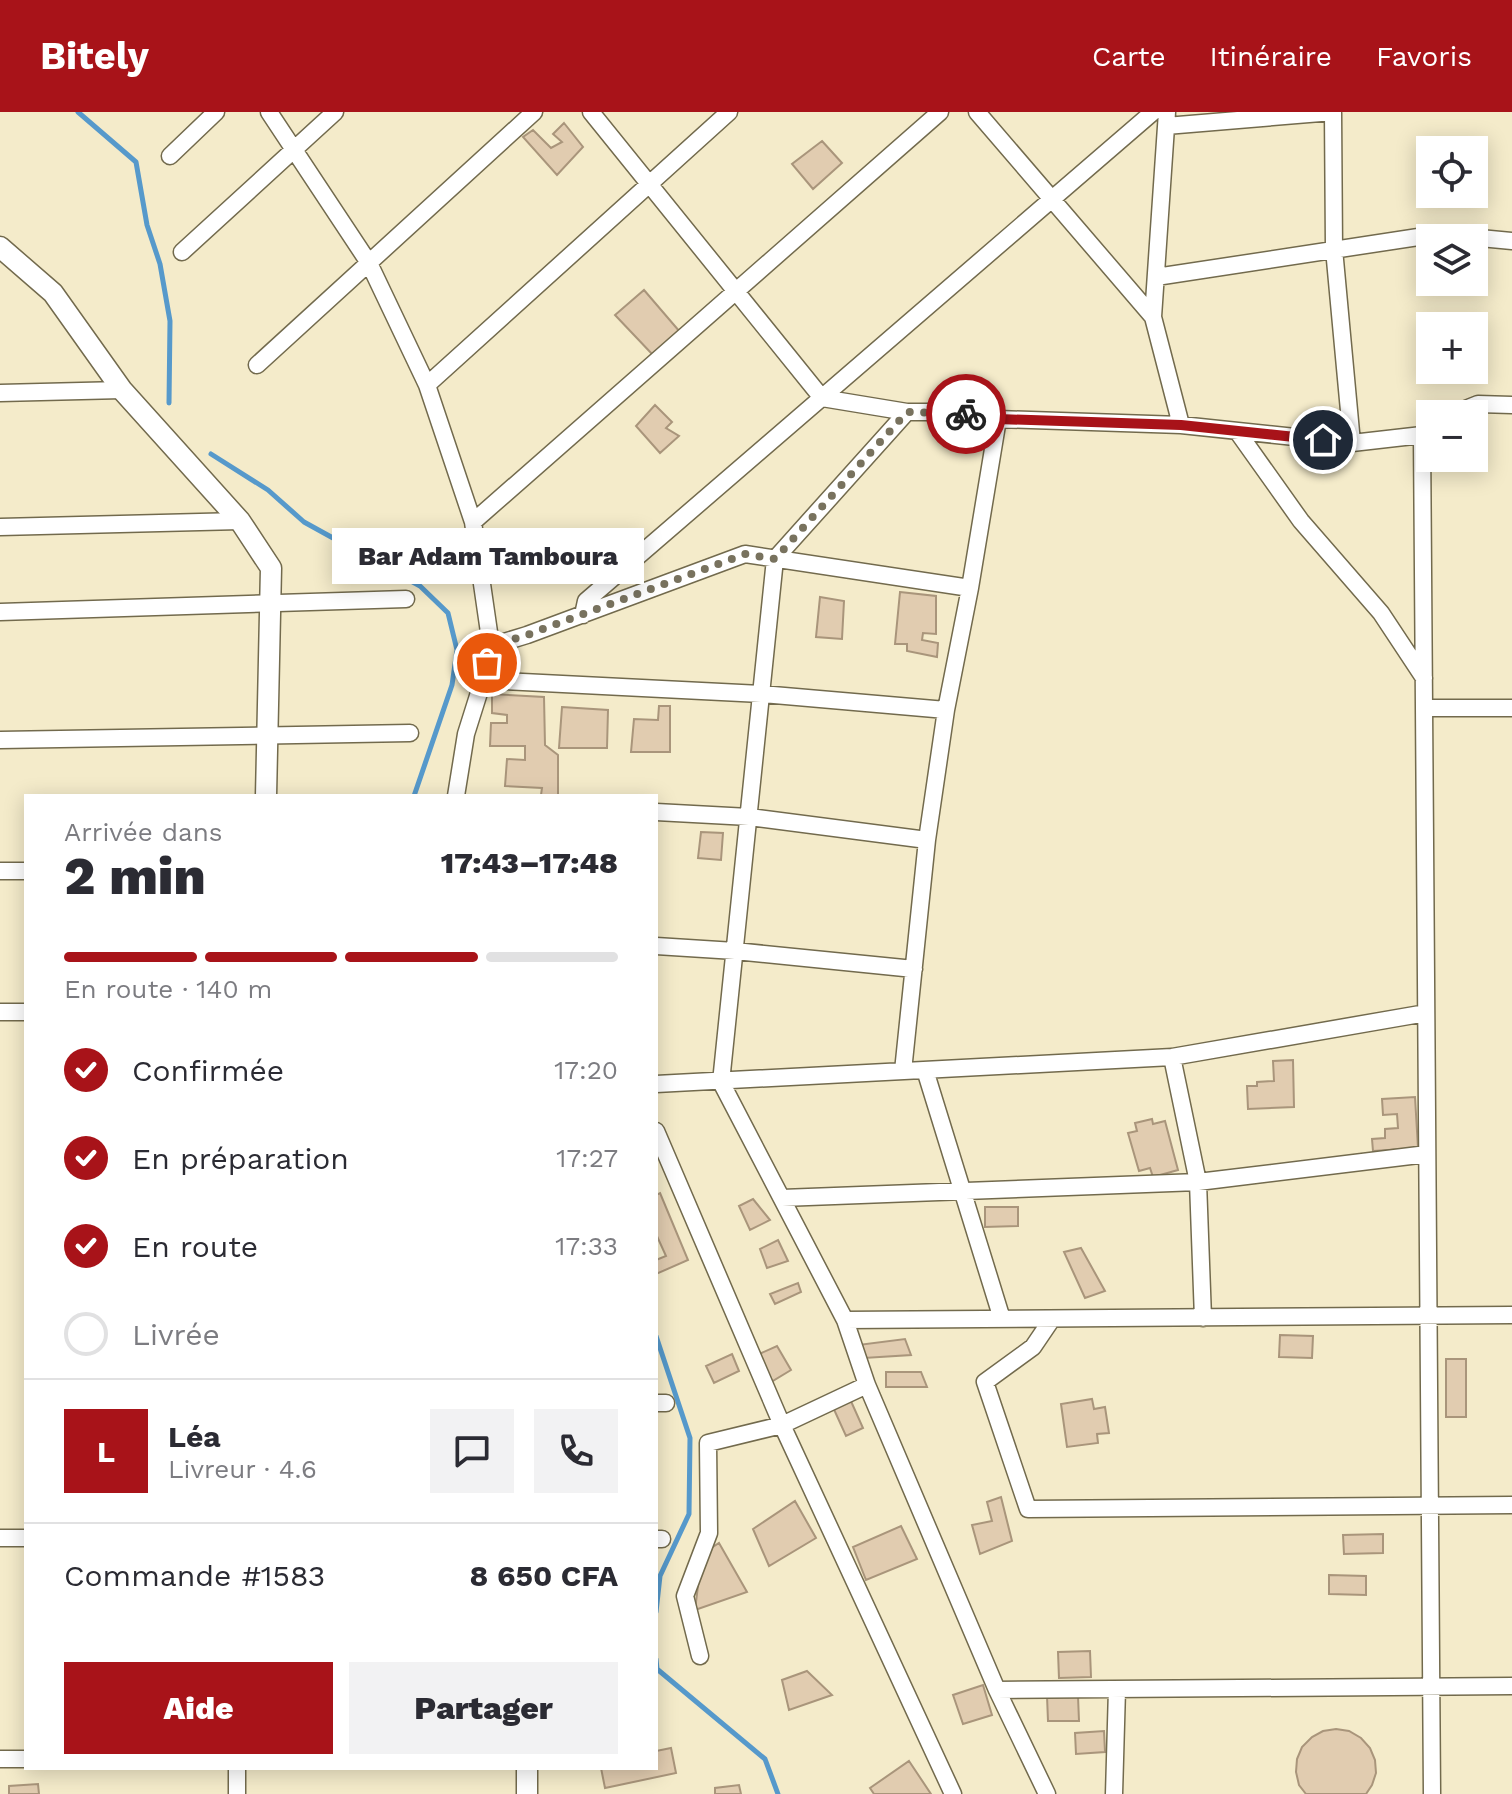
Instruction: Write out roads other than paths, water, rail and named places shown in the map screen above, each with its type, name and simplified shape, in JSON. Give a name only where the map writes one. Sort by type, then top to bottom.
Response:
[{"type":"street","points":[[170,156],[216,112]]},
{"type":"street","points":[[269,112],[369,263],[427,385],[473,522],[491,646],[466,734],[456,794]]},
{"type":"street","points":[[182,252],[335,112]]},
{"type":"street","points":[[257,365],[534,112]]},
{"type":"street","points":[[591,112],[822,398],[907,412],[947,412],[998,419],[1181,425],[1352,443],[1416,433]]},
{"type":"street","points":[[427,385],[729,112]]},
{"type":"street","points":[[473,522],[940,112]]},
{"type":"street","points":[[977,112],[1153,317]]},
{"type":"street","points":[[583,615],[586,601],[1153,112]]},
{"type":"street","points":[[1181,425],[1153,317],[1166,119],[1333,112],[1334,249],[1352,443]]},
{"type":"street","points":[[1156,277],[1438,234],[1512,241]]},
{"type":"street","points":[[0,247],[53,293],[122,390],[240,521],[271,568],[266,794]]},
{"type":"street","points":[[0,393],[122,390]]},
{"type":"street","points":[[1488,404],[1512,405]]},
{"type":"street","points":[[907,412],[775,559],[721,1082],[845,1320],[867,1385],[997,1690],[1047,1794]]},
{"type":"street","points":[[903,1071],[927,840],[946,710],[998,419]]},
{"type":"street","points":[[1237,431],[1301,521],[1381,613],[1424,678]]},
{"type":"street","points":[[1426,472],[1424,708],[1432,1794]]},
{"type":"street","points":[[0,527],[240,521]]},
{"type":"street","points":[[491,646],[745,554],[970,588]]},
{"type":"street","points":[[0,612],[406,599]]},
{"type":"street","points":[[483,680],[761,694],[946,710]]},
{"type":"street","points":[[1424,708],[1512,708]]},
{"type":"street","points":[[0,740],[410,733]]},
{"type":"street","points":[[658,812],[749,817],[927,840]]},
{"type":"street","points":[[0,871],[24,871]]},
{"type":"street","points":[[658,946],[914,969]]},
{"type":"street","points":[[0,1012],[24,1012]]},
{"type":"street","points":[[658,1084],[1172,1057],[1426,1013]]},
{"type":"street","points":[[1172,1057],[1198,1182],[1203,1318]]},
{"type":"street","points":[[925,1070],[1002,1319]]},
{"type":"street","points":[[658,1136],[782,1425],[953,1794]]},
{"type":"street","points":[[782,1198],[1198,1182],[1427,1154]]},
{"type":"street","points":[[845,1320],[1512,1315]]},
{"type":"street","points":[[1052,1319],[1033,1347],[985,1382],[1028,1509],[1512,1505]]},
{"type":"street","points":[[700,1656],[685,1596],[709,1533],[708,1443],[782,1425],[867,1385]]},
{"type":"street","points":[[0,1538],[24,1538]]},
{"type":"street","points":[[997,1690],[1512,1686]]},
{"type":"street","points":[[1114,1794],[1117,1689]]},
{"type":"street","points":[[0,1759],[24,1759]]},
{"type":"street","points":[[237,1770],[237,1794]]},
{"type":"street","points":[[527,1770],[527,1794]]},
{"type":"waterway","points":[[78,112],[136,162],[147,225],[160,264],[170,321],[169,403]]},
{"type":"waterway","points":[[211,454],[268,490],[304,522],[420,586],[448,613],[457,650],[452,685],[415,794]]},
{"type":"waterway","points":[[658,1342],[690,1438],[689,1514],[660,1576],[658,1594]]},
{"type":"waterway","points":[[658,1670],[765,1759],[778,1794]]},
{"type":"place","name":"Bar Adam Tamboura","points":[[487,663]]}]
